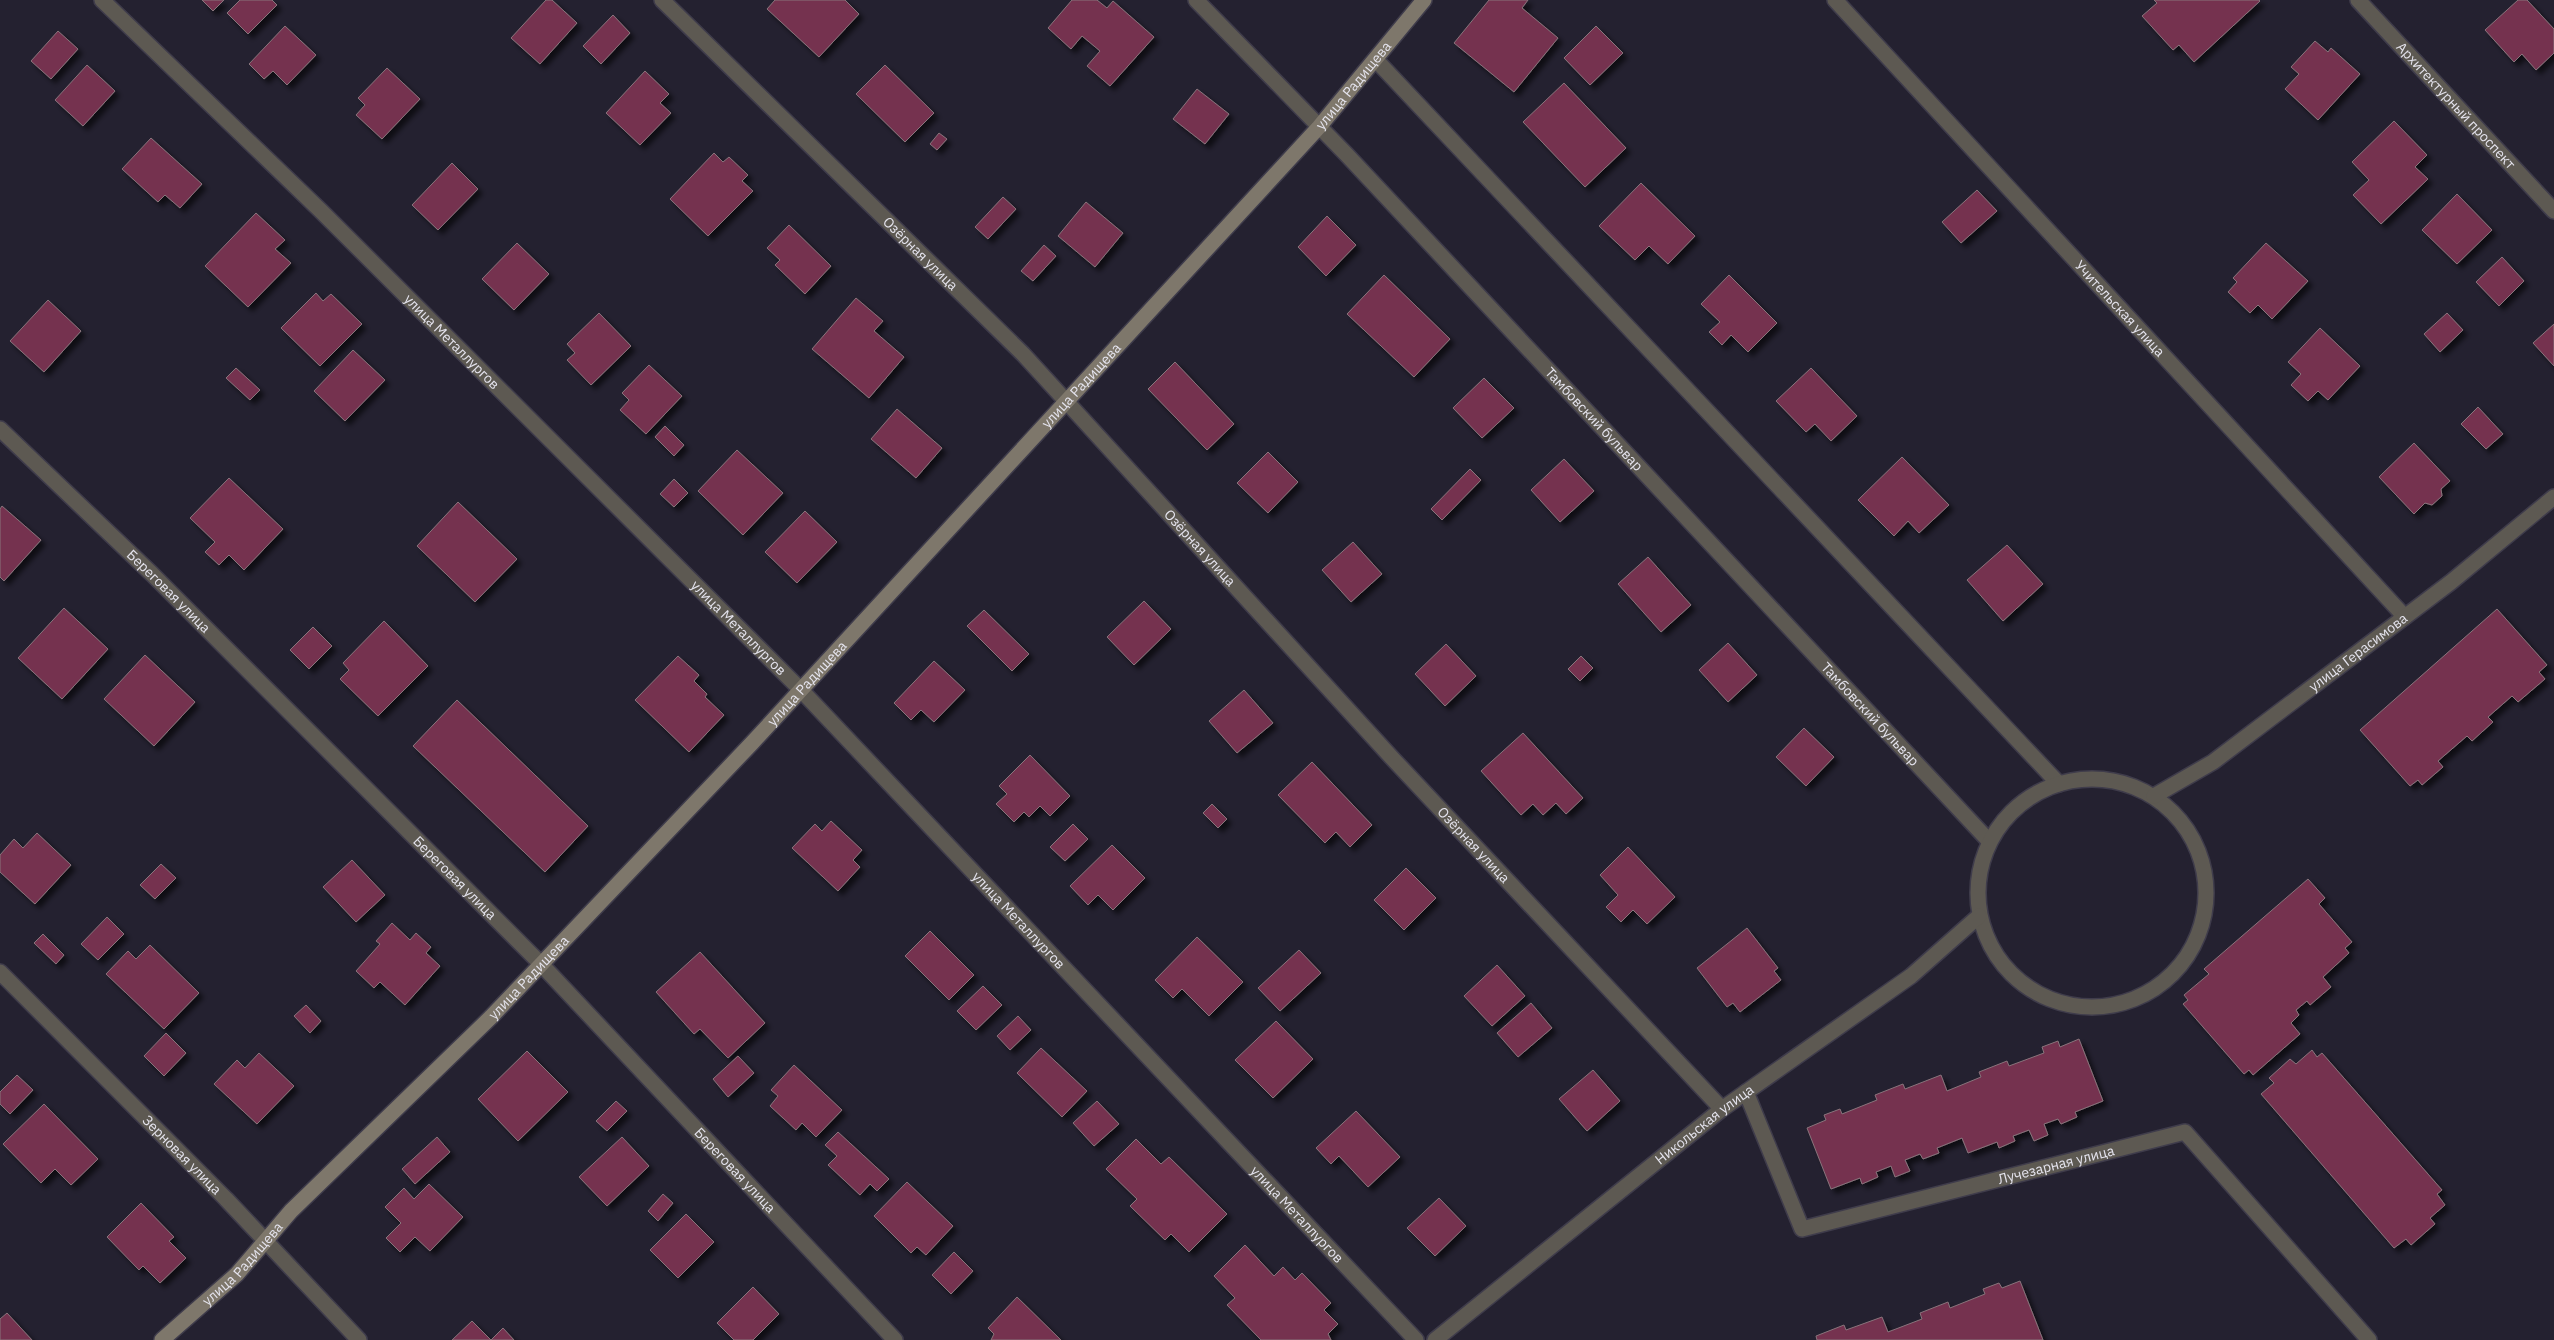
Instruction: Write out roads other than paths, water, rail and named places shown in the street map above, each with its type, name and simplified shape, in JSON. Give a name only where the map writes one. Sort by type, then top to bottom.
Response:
[{"type":"street","name":"улица Металлургов","points":[[102,0],[321,211],[800,690],[1416,1340]]},
{"type":"street","name":"Озёрная улица","points":[[662,0],[1016,347],[1400,766],[1722,1109]]},
{"type":"street","name":"Тамбовский бульвар","points":[[1196,0],[1319,127],[1989,841]]},
{"type":"street","name":"улица Радищева","points":[[162,1340],[237,1274],[291,1211],[491,1017],[800,690],[1012,463],[1066,400],[1319,127],[1424,0]]},
{"type":"street","name":"Учительская улица","points":[[1835,0],[2406,617]]},
{"type":"street","name":"Архитектурный проспект","points":[[2358,0],[2554,210]]},
{"type":"street","points":[[1376,60],[2059,784]]},
{"type":"street","name":"Береговая улица","points":[[0,429],[152,574],[540,963],[895,1340]]},
{"type":"street","name":"улица Герасимова","points":[[2154,796],[2213,762],[2406,617],[2554,497]]},
{"type":"street","points":[[2081,778],[2119,781],[2154,796],[2176,813],[2201,854],[2207,892],[2202,929],[2184,963],[2158,988],[2124,1004],[2086,1008],[2049,1000],[2017,980],[1993,952],[1979,916],[1978,877],[1989,841],[2012,810],[2044,788],[2081,778]]},
{"type":"street","name":"Никольская улица","points":[[1435,1340],[1722,1109],[1911,976],[1979,916]]},
{"type":"street","name":"Зерновая улица","points":[[0,972],[265,1240],[359,1340]]},
{"type":"street","name":"Лучезарная улица","points":[[1746,1092],[1802,1229],[2185,1132],[2369,1340]]}]
